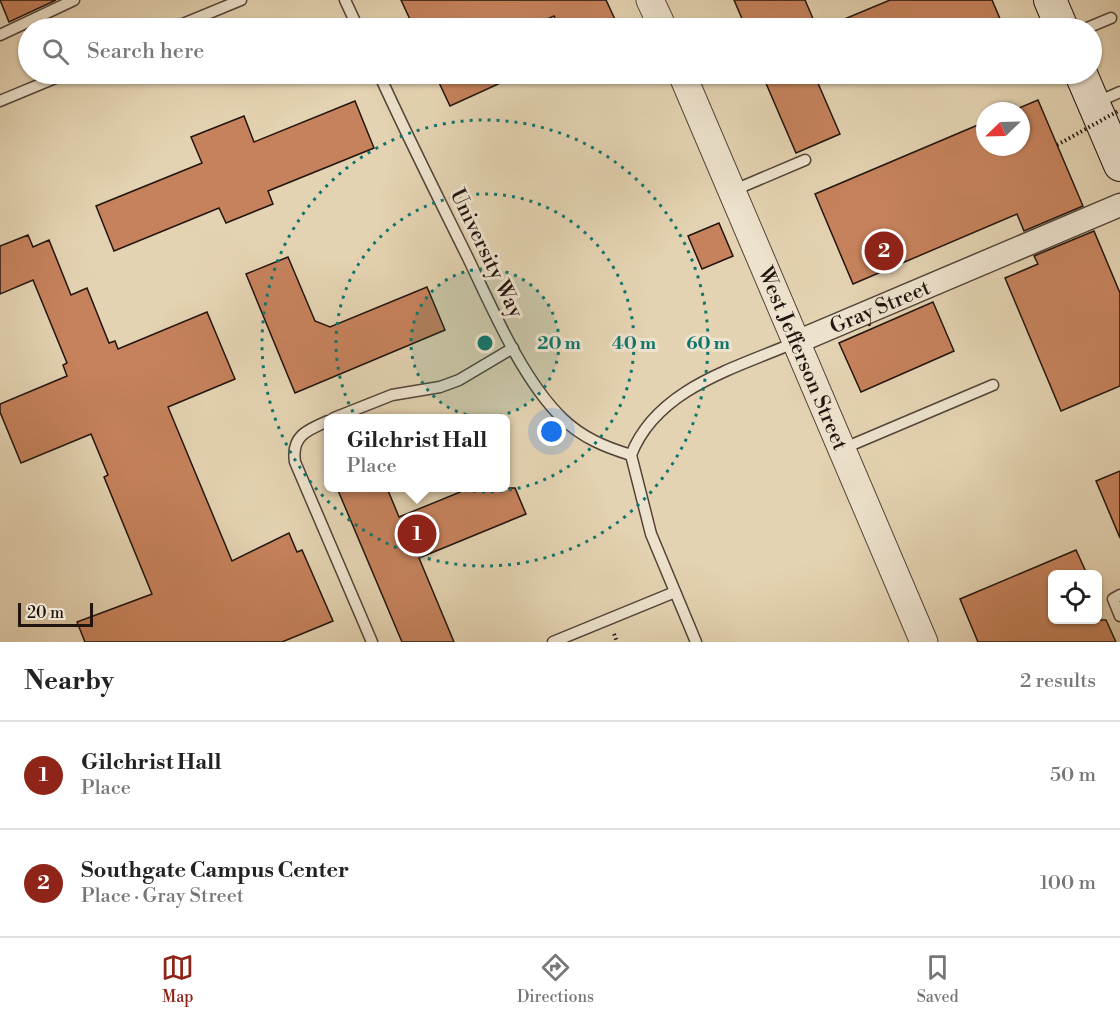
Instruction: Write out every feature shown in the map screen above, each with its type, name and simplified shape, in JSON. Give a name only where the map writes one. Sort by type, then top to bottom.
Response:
[{"type":"main road","points":[[1050,0],[1058,18]]},
{"type":"main road","points":[[1092,84],[1111,102],[1120,165]]},
{"type":"street","points":[[650,0],[658,18]]},
{"type":"street","name":"West Jefferson Street","points":[[686,84],[924,642]]},
{"type":"street","name":"Gray Street","points":[[797,342],[1120,206]]},
{"type":"lane","points":[[36,18],[74,0]]},
{"type":"lane","points":[[197,18],[241,0]]},
{"type":"lane","points":[[345,0],[353,18]]},
{"type":"lane","points":[[1102,22],[1112,18]]},
{"type":"lane","points":[[0,35],[18,26]]},
{"type":"lane","points":[[0,101],[41,84]]},
{"type":"lane","name":"University Way","points":[[384,84],[513,348],[536,386],[562,418],[590,440],[631,455]]},
{"type":"lane","points":[[732,191],[805,160]]},
{"type":"lane","name":"Gray Street","points":[[631,455],[638,436],[651,418],[672,401],[711,377],[797,342]]},
{"type":"lane","points":[[344,414],[392,395],[440,387],[459,380],[513,348]]},
{"type":"lane","points":[[842,449],[993,385]]},
{"type":"lane","points":[[324,423],[301,435],[293,449],[300,474],[372,642]]},
{"type":"lane","points":[[631,455],[651,534],[696,642]]},
{"type":"lane","points":[[553,642],[675,592]]},
{"type":"lane","points":[[1120,596],[1113,598],[1120,616]]},
{"type":"path","points":[[1057,145],[1111,102]]},
{"type":"building","points":[[0,0],[56,0],[9,22]]},
{"type":"building","points":[[401,0],[606,0],[614,18],[555,18],[554,16],[550,18],[409,18]]},
{"type":"building","points":[[734,0],[805,0],[813,18],[742,18]]},
{"type":"building","points":[[890,0],[992,0],[1000,18],[847,18]]},
{"type":"building","points":[[440,84],[498,84],[450,106]]},
{"type":"building","points":[[766,84],[818,84],[840,134],[796,153]]},
{"type":"building","points":[[1038,100],[1083,206],[1024,231],[1017,214],[853,284],[815,194],[976,126],[976,156],[1030,156],[1030,103]]},
{"type":"building","points":[[355,101],[374,148],[268,191],[273,204],[226,223],[219,208],[114,251],[96,206],[202,163],[191,137],[244,116],[254,142]]},
{"type":"building","points":[[719,223],[733,256],[702,269],[688,236]]},
{"type":"building","points":[[1094,231],[1120,293],[1120,386],[1061,411],[1005,278],[1038,264],[1034,256]]},
{"type":"building","points":[[28,235],[33,247],[49,240],[71,295],[87,288],[109,343],[115,341],[118,349],[207,312],[235,379],[168,407],[232,561],[289,533],[297,552],[302,550],[333,621],[282,642],[85,642],[77,622],[152,594],[104,477],[108,475],[91,434],[21,463],[0,412],[0,404],[67,376],[63,365],[67,363],[33,280],[0,294],[0,246]]},
{"type":"building","points":[[288,257],[315,321],[330,327],[427,287],[445,330],[295,393],[246,274]]},
{"type":"building","points":[[933,302],[954,351],[861,392],[839,343]]},
{"type":"building","points":[[1120,471],[1120,538],[1096,481]]},
{"type":"building","points":[[510,488],[515,488],[526,514],[419,558],[454,642],[402,642],[339,492],[389,492],[399,517],[460,492],[510,492]]},
{"type":"building","points":[[1076,550],[1085,570],[1048,570],[1048,624],[1102,624],[1102,620],[1106,620],[1116,642],[978,642],[960,599]]},
{"type":"place","name":"Southgate Campus Center","points":[[884,251]]},
{"type":"place","name":"Gilchrist Hall","points":[[417,534]]}]
